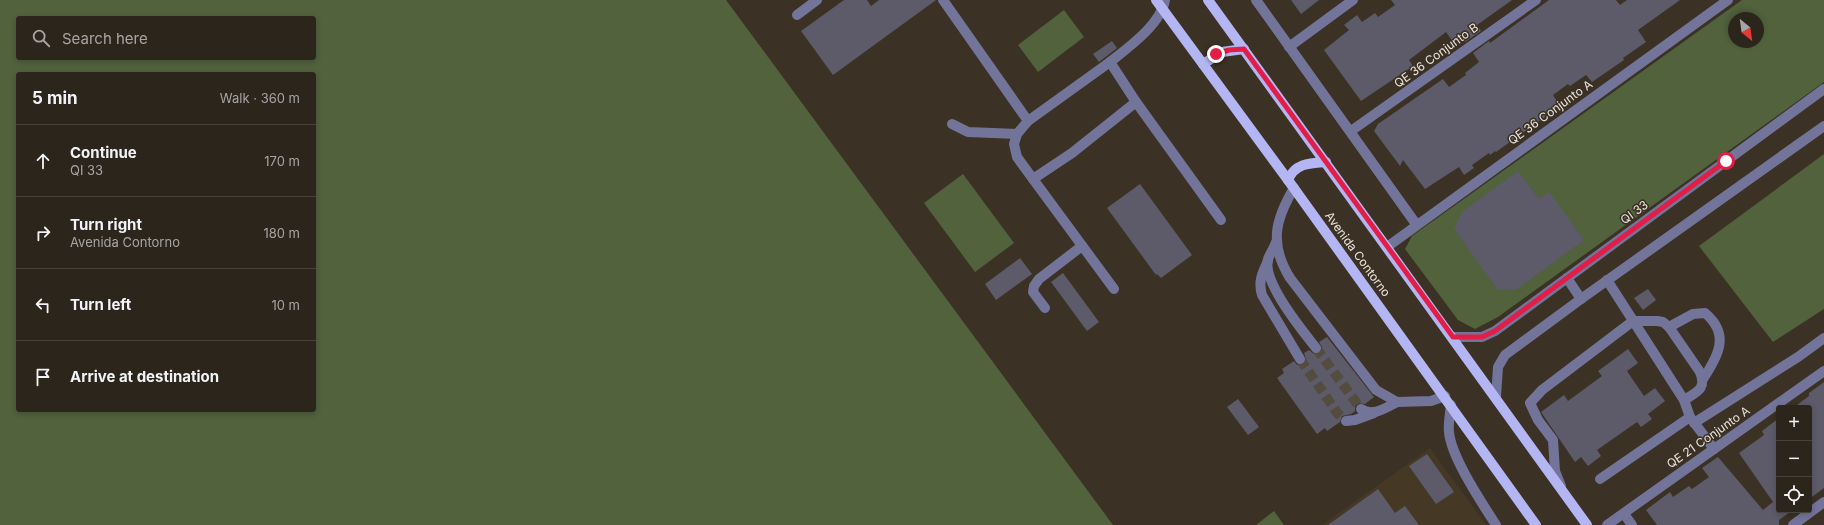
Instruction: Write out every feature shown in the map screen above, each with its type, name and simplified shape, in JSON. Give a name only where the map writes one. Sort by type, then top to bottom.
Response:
[{"type":"main road","name":"Avenida Contorno","points":[[1156,0],[1164,5],[1203,64],[1445,396],[1536,525]]},
{"type":"main road","points":[[1208,0],[1453,337],[1587,525]]},
{"type":"main road","points":[[1203,64],[1222,52],[1244,49]]},
{"type":"main road","points":[[1291,184],[1296,168],[1312,163],[1326,162]]},
{"type":"street","points":[[797,15],[817,0]]},
{"type":"street","points":[[943,0],[1028,121]]},
{"type":"street","points":[[1256,0],[1416,224]]},
{"type":"street","points":[[1289,47],[1353,0]]},
{"type":"street","name":"QE 36 Conjunto B","points":[[1350,131],[1536,0]]},
{"type":"street","name":"QE 36 Conjunto A","points":[[1387,246],[1728,0]]},
{"type":"street","points":[[1114,289],[1017,157],[1014,144],[1017,134],[1028,121],[1110,62],[1140,38],[1164,5]]},
{"type":"street","points":[[1110,62],[1136,102],[1221,220]]},
{"type":"street","name":"QI 33","points":[[1453,337],[1474,338],[1488,335],[1824,89]]},
{"type":"street","points":[[1033,179],[1072,153],[1136,102]]},
{"type":"street","points":[[952,124],[968,132],[1017,134]]},
{"type":"street","points":[[1496,397],[1498,366],[1501,360],[1511,351],[1581,298],[1824,126]]},
{"type":"street","points":[[1291,184],[1279,219],[1276,242],[1260,276],[1259,286],[1262,296],[1300,359]]},
{"type":"street","points":[[1276,242],[1281,263],[1299,290],[1370,383],[1383,395],[1397,402]]},
{"type":"street","points":[[1045,308],[1033,292],[1034,286],[1039,279],[1082,246]]},
{"type":"street","points":[[1268,260],[1271,279],[1276,292],[1316,348]]},
{"type":"street","points":[[1567,278],[1581,298]]},
{"type":"street","points":[[1607,280],[1684,400],[1692,420],[1714,449]]},
{"type":"street","points":[[1669,327],[1693,314],[1705,313],[1713,320],[1721,341],[1716,359],[1703,378]]},
{"type":"street","points":[[1565,493],[1559,484],[1555,471],[1553,440],[1538,420],[1530,403],[1542,390],[1633,321],[1657,321],[1663,322],[1669,327],[1703,378],[1703,384],[1700,390],[1684,400]]},
{"type":"street","points":[[1600,479],[1692,420],[1798,357],[1824,338]]},
{"type":"street","name":"QE 21 Conjunto A","points":[[1608,525],[1824,371]]},
{"type":"street","points":[[1346,421],[1363,418],[1397,402],[1431,401],[1445,396]]},
{"type":"street","points":[[1451,405],[1449,433],[1454,449],[1459,462],[1496,525]]},
{"type":"street","points":[[1361,409],[1368,412],[1377,412]]},
{"type":"street","points":[[1793,525],[1824,502]]},
{"type":"street","points":[[1624,514],[1632,525]]},
{"type":"shaded area","points":[[1430,448],[1486,525],[1322,525]]},
{"type":"green space","points":[[0,0],[726,0],[1113,525],[0,525]]},
{"type":"green space","points":[[1742,0],[1824,0],[1824,82],[1498,317],[1475,329],[1458,320],[1405,249],[1412,236]]},
{"type":"green space","points":[[1064,10],[1084,37],[1038,72],[1018,45]]},
{"type":"green space","points":[[1824,154],[1824,309],[1773,342],[1699,246]]},
{"type":"green space","points":[[963,174],[1014,243],[975,272],[924,203]]},
{"type":"green space","points":[[1274,511],[1284,525],[1256,525]]},
{"type":"building","points":[[844,0],[867,0],[871,6],[879,0],[936,0],[833,75],[801,31]]},
{"type":"building","points":[[1291,0],[1319,0],[1301,14]]},
{"type":"building","points":[[1391,0],[1512,0],[1477,25],[1481,31],[1465,42],[1464,40],[1456,46],[1446,32],[1409,60],[1413,66],[1361,101],[1324,50],[1349,30],[1344,25],[1357,15],[1362,22],[1375,13],[1378,17],[1395,5]]},
{"type":"building","points":[[1549,0],[1616,0],[1620,5],[1627,0],[1680,0],[1638,30],[1646,42],[1623,58],[1624,60],[1592,82],[1586,75],[1570,86],[1568,84],[1553,95],[1560,106],[1496,152],[1495,151],[1490,155],[1489,153],[1472,165],[1474,168],[1464,175],[1459,167],[1425,189],[1403,160],[1400,166],[1374,131],[1378,124],[1443,79],[1449,87],[1466,75],[1465,73],[1479,62],[1473,53],[1489,41],[1490,43]]},
{"type":"building","points":[[1112,41],[1117,48],[1099,62],[1093,54]]},
{"type":"building","points":[[1518,171],[1539,199],[1549,192],[1584,240],[1517,289],[1498,290],[1454,229],[1462,212]]},
{"type":"building","points":[[1140,184],[1192,255],[1161,278],[1157,274],[1156,275],[1107,208]]},
{"type":"building","points":[[1020,258],[1032,274],[996,300],[985,284]]},
{"type":"building","points":[[1063,273],[1099,322],[1087,331],[1051,282]]},
{"type":"building","points":[[1648,289],[1656,300],[1643,310],[1634,298]]},
{"type":"building","points":[[1327,337],[1374,397],[1365,404],[1358,403],[1355,406],[1355,411],[1351,414],[1342,416],[1340,422],[1327,431],[1325,428],[1317,434],[1277,378],[1284,373],[1282,369],[1294,361],[1297,365],[1304,364],[1306,359],[1304,353],[1309,350],[1314,354],[1320,353],[1322,347],[1319,342]]},
{"type":"building","points":[[1628,349],[1638,363],[1627,371],[1644,396],[1655,388],[1665,401],[1648,414],[1652,419],[1641,427],[1637,422],[1597,450],[1601,456],[1588,466],[1581,457],[1575,462],[1541,412],[1564,395],[1568,401],[1602,376],[1598,371]]},
{"type":"building","points":[[1824,382],[1824,488],[1812,497],[1812,405],[1797,405],[1809,396],[1809,393]]},
{"type":"building","points":[[1238,399],[1259,427],[1248,435],[1227,407]]},
{"type":"building","points":[[1776,420],[1776,513],[1789,513],[1779,520],[1779,525],[1657,525],[1646,510],[1670,492],[1673,497],[1689,486],[1692,489],[1709,477],[1702,468],[1718,457],[1763,510],[1773,502],[1739,453],[1764,435],[1762,431]]},
{"type":"building","points":[[1427,454],[1454,492],[1436,504],[1409,466]]},
{"type":"building","points":[[1378,489],[1395,513],[1405,506],[1419,525],[1328,525]]},
{"type":"tunnel","points":[[1316,348],[1361,409]]},
{"type":"tunnel","points":[[1300,359],[1338,414],[1346,421]]},
{"type":"route","points":[[1216,54],[1229,50],[1236,51],[1244,49],[1453,337],[1482,337],[1495,331],[1726,161]]}]
